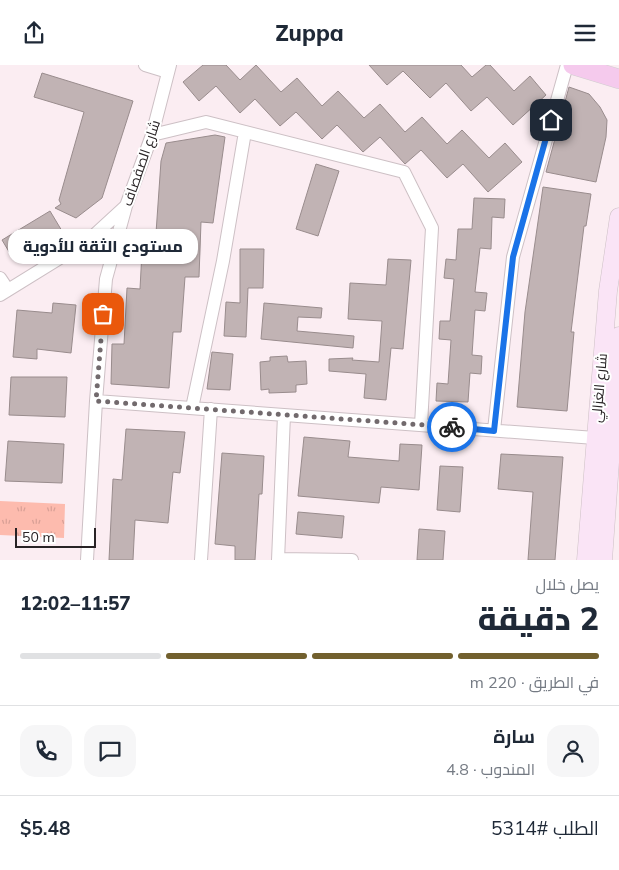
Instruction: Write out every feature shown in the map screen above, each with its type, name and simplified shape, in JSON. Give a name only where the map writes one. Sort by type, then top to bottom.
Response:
[{"type":"main road","points":[[573,65],[619,79]]},
{"type":"main road","name":"شارع الغزالي","points":[[586,560],[608,291],[619,217]]},
{"type":"main road","name":"شارع الغزالي","points":[[603,560],[615,451],[619,337]]},
{"type":"street","points":[[145,65],[169,69]]},
{"type":"street","points":[[494,431],[513,257],[567,65]]},
{"type":"street","name":"شارع الصفصاف","points":[[86,560],[106,279],[126,206],[152,135],[169,69]]},
{"type":"street","points":[[152,135],[206,122],[404,172],[432,228],[421,425]]},
{"type":"street","points":[[192,408],[223,261],[244,132]]},
{"type":"street","points":[[0,278],[4,292],[89,240],[126,206]]},
{"type":"street","points":[[96,401],[595,438]]},
{"type":"street","points":[[201,560],[211,409]]},
{"type":"street","points":[[284,415],[278,559],[352,560]]},
{"type":"green space","points":[[0,501],[65,504],[64,538],[0,535]]},
{"type":"building","points":[[203,65],[226,65],[240,80],[256,65],[281,92],[297,78],[322,106],[338,91],[364,118],[380,104],[405,132],[422,117],[447,144],[462,130],[489,158],[505,143],[522,162],[488,192],[463,164],[447,178],[421,150],[405,164],[380,137],[363,152],[337,125],[322,139],[296,112],[280,126],[255,99],[240,113],[216,86],[199,101],[183,82]]},
{"type":"building","points":[[369,65],[461,65],[472,77],[486,65],[490,65],[514,91],[530,76],[546,95],[513,125],[487,97],[471,111],[446,83],[430,98],[403,71],[387,85]]},
{"type":"building","points":[[42,73],[133,101],[102,198],[76,218],[55,208],[61,204],[59,200],[84,112],[34,97]]},
{"type":"building","points":[[569,87],[589,94],[600,107],[607,120],[606,137],[596,182],[546,172]]},
{"type":"building","points":[[215,135],[225,137],[213,223],[201,222],[199,277],[185,277],[181,332],[173,332],[169,388],[111,384],[112,344],[124,344],[127,288],[140,289],[143,232],[156,233],[161,161],[166,143]]},
{"type":"building","points":[[316,164],[339,171],[318,236],[296,229]]},
{"type":"building","points":[[543,187],[591,194],[586,226],[584,226],[571,332],[574,332],[567,411],[517,407],[525,312]]},
{"type":"building","points":[[474,198],[505,199],[504,218],[492,217],[491,249],[480,248],[475,292],[487,293],[485,311],[475,310],[472,355],[482,356],[481,374],[470,373],[468,402],[436,401],[437,383],[448,384],[451,340],[439,339],[440,321],[450,321],[454,279],[444,278],[446,259],[456,260],[458,229],[472,229]]},
{"type":"building","points":[[50,211],[62,231],[14,260],[2,240]]},
{"type":"building","points":[[240,249],[264,249],[263,288],[248,288],[246,337],[224,336],[226,302],[240,303]]},
{"type":"building","points":[[388,259],[411,260],[403,349],[391,348],[386,400],[364,398],[366,374],[329,371],[329,359],[353,358],[352,360],[379,362],[382,321],[348,319],[350,283],[386,285]]},
{"type":"building","points":[[53,303],[76,305],[71,353],[37,349],[37,359],[13,357],[17,310],[52,313]]},
{"type":"building","points":[[264,303],[322,308],[321,318],[298,317],[297,331],[354,336],[353,348],[261,339]]},
{"type":"building","points":[[212,352],[233,354],[230,390],[207,389]]},
{"type":"building","points":[[287,356],[288,362],[306,361],[307,384],[296,385],[296,392],[269,393],[269,389],[261,390],[260,362],[270,361],[270,357]]},
{"type":"building","points":[[11,377],[67,377],[65,417],[9,415]]},
{"type":"building","points":[[126,429],[185,432],[180,473],[173,472],[168,523],[135,520],[133,560],[109,560],[113,479],[122,480]]},
{"type":"building","points":[[304,437],[350,441],[348,457],[399,461],[400,444],[422,445],[419,490],[381,487],[379,503],[298,496]]},
{"type":"building","points":[[8,441],[64,444],[62,483],[5,481]]},
{"type":"building","points":[[222,453],[264,456],[262,494],[259,494],[255,560],[235,560],[235,546],[215,544]]},
{"type":"building","points":[[501,454],[563,457],[555,560],[528,560],[533,492],[498,489]]},
{"type":"building","points":[[440,466],[463,467],[460,512],[437,510]]},
{"type":"building","points":[[298,512],[344,516],[342,538],[296,534]]},
{"type":"building","points":[[419,529],[445,531],[443,560],[417,560]]},
{"type":"way so far","points":[[103,314],[96,401],[452,427]]},
{"type":"place","name":"مستودع الثقة للأدوية","points":[[103,314]]},
{"type":"route","points":[[452,427],[494,431],[513,257],[551,120]]}]
